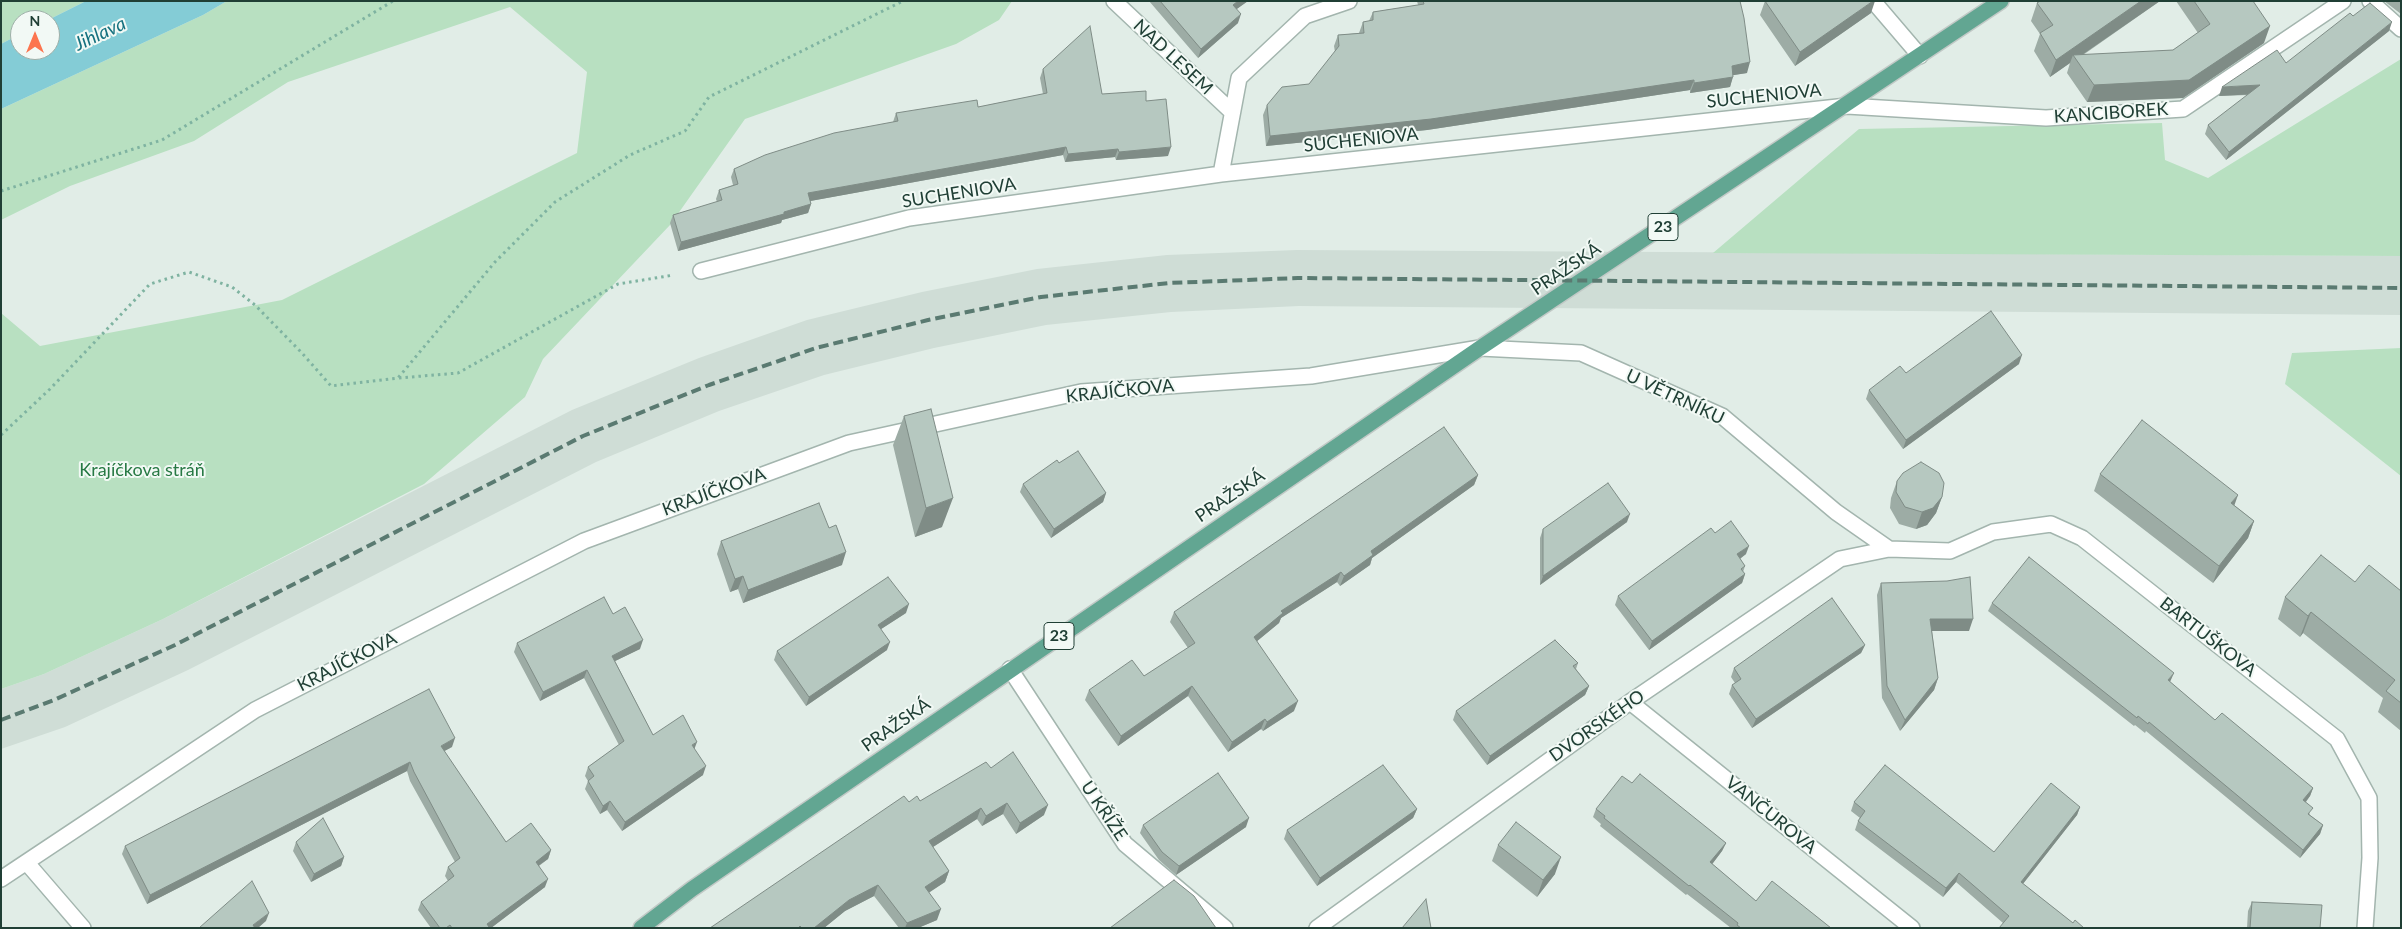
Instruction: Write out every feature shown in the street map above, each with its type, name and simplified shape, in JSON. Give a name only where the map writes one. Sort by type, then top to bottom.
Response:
[{"type":"main road","name":"SUCHENIOVA","points":[[1847,106],[2001,1]]},
{"type":"main road","name":"PRAŽSKÁ","points":[[641,928],[692,889],[1010,669],[1480,348],[1847,106]]},
{"type":"street","name":"NAD LESEM","points":[[1114,1],[1232,112]]},
{"type":"street","points":[[1221,174],[1239,78],[1305,16],[1349,1]]},
{"type":"street","points":[[1873,1],[1920,56]]},
{"type":"street","name":"KANCIBOREK","points":[[1847,106],[2046,118],[2182,109],[2343,1]]},
{"type":"street","points":[[2370,1],[2401,30]]},
{"type":"street","name":"SUCHENIOVA","points":[[701,271],[909,218],[1221,174],[1847,106]]},
{"type":"street","name":"U VĚTRNÍKU","points":[[1480,348],[1581,354],[1722,416],[1836,512],[1889,549]]},
{"type":"street","name":"KRAJÍČKOVA","points":[[1,879],[255,710],[584,541],[848,443],[1081,392],[1311,376],[1480,348]]},
{"type":"street","name":"BARTUŠKOVA","points":[[1889,549],[1950,551],[1993,532],[2051,524],[2082,538],[2337,739],[2369,798],[2370,858],[2365,928]]},
{"type":"street","name":"DVORSKÉHO","points":[[1317,928],[1630,702],[1840,559],[1889,549]]},
{"type":"street","name":"U KŘÍŽE","points":[[1010,669],[1125,844],[1225,928]]},
{"type":"street","name":"VANČUROVA","points":[[1630,702],[1912,928]]},
{"type":"street","points":[[27,863],[82,928]]},
{"type":"path","points":[[1,190],[162,140],[393,1]]},
{"type":"path","points":[[398,378],[495,262],[555,202],[630,155],[685,131],[709,97],[903,1]]},
{"type":"path","points":[[1,435],[50,389],[150,284],[189,272],[232,287],[255,305],[331,386],[458,373],[618,284],[701,271]]},
{"type":"shaded area","points":[[1297,250],[2401,256],[2401,315],[1299,306],[1171,312],[1046,325],[934,348],[824,375],[719,411],[596,462],[188,670],[65,727],[1,749],[1,689],[44,674],[163,619],[572,410],[699,358],[807,320],[922,292],[1037,269],[1167,255]]},
{"type":"green space","points":[[1,1],[86,1],[60,14],[60,10],[10,10],[10,39],[1,44]]},
{"type":"green space","name":"Krajíčkova stráň","points":[[227,1],[1012,1],[999,20],[956,44],[745,119],[670,225],[543,359],[525,397],[424,484],[163,619],[44,674],[1,689],[1,313],[40,346],[282,300],[577,153],[587,72],[510,7],[288,82],[194,141],[70,186],[1,220],[1,109],[203,15]]},
{"type":"green space","points":[[2401,59],[2401,256],[1713,253],[1859,129],[2162,123],[2165,160],[2208,178]]},
{"type":"green space","points":[[2401,348],[2401,476],[2285,384],[2292,353]]},
{"type":"water","name":"Jihlava","points":[[86,1],[227,1],[203,15],[1,109],[1,44],[10,39],[10,60],[60,60],[60,14]]},
{"type":"building","points":[[1160,1],[1238,1],[1233,5],[1241,14],[1201,49]]},
{"type":"building","points":[[1423,1],[1740,1],[1750,62],[1732,66],[1733,77],[1694,83],[1694,80],[1431,119],[1270,136],[1267,105],[1282,87],[1309,84],[1339,46],[1338,35],[1364,33],[1363,22],[1373,20],[1373,12],[1424,4]]},
{"type":"building","points":[[1765,1],[1873,1],[1800,52]]},
{"type":"building","points":[[2040,1],[2141,1],[2056,60],[2040,33],[2053,25],[2037,3]]},
{"type":"building","points":[[2194,1],[2253,1],[2270,26],[2189,80],[2094,85],[2073,55],[2173,50],[2210,24]]},
{"type":"building","points":[[2370,3],[2392,22],[2229,152],[2208,125],[2260,85],[2222,87],[2277,50],[2286,63],[2350,13],[2353,16]]},
{"type":"building","points":[[1090,26],[1102,94],[1146,91],[1146,101],[1166,99],[1171,147],[1119,152],[1118,149],[1068,154],[1066,147],[808,193],[811,204],[784,212],[784,214],[681,242],[673,215],[722,200],[719,190],[738,184],[734,169],[765,155],[834,133],[898,121],[896,113],[977,100],[978,107],[1047,93],[1043,69]]},
{"type":"building","points":[[1991,311],[2022,355],[1906,440],[1869,390],[1900,366],[1906,373]]},
{"type":"building","points":[[931,409],[953,498],[926,508],[904,416]]},
{"type":"building","points":[[2142,420],[2238,495],[2231,503],[2254,521],[2219,566],[2100,474]]},
{"type":"building","points":[[1444,427],[1478,475],[1371,551],[1373,555],[1344,576],[1341,572],[1281,611],[1283,613],[1254,637],[1298,701],[1267,722],[1265,719],[1232,742],[1192,686],[1121,736],[1089,690],[1132,660],[1144,676],[1195,643],[1174,612]]},
{"type":"building","points":[[1078,451],[1106,493],[1054,529],[1023,484],[1057,460],[1059,463]]},
{"type":"building","points":[[1921,462],[1939,473],[1944,483],[1942,497],[1933,508],[1922,512],[1905,507],[1896,492],[1897,481],[1903,473]]},
{"type":"building","points":[[1608,483],[1630,514],[1543,576],[1543,529]]},
{"type":"building","points":[[819,503],[829,528],[836,525],[846,552],[748,590],[743,576],[735,579],[721,541]]},
{"type":"building","points":[[1731,521],[1749,546],[1737,554],[1745,566],[1741,569],[1745,574],[1652,641],[1618,596],[1711,528],[1715,533]]},
{"type":"building","points":[[2321,555],[2355,582],[2369,565],[2401,591],[2401,703],[2386,691],[2395,680],[2311,612],[2308,616],[2285,597]]},
{"type":"building","points":[[2029,557],[2174,673],[2168,680],[2215,720],[2222,713],[2313,788],[2303,800],[2313,808],[2308,814],[2323,825],[2303,850],[2149,722],[2148,724],[2138,716],[2137,718],[1992,603]]},
{"type":"building","points":[[888,577],[909,604],[878,625],[890,642],[809,697],[777,651]]},
{"type":"building","points":[[1970,577],[1973,619],[1930,619],[1938,678],[1905,720],[1887,686],[1881,583],[1947,581]]},
{"type":"building","points":[[604,597],[613,614],[625,607],[643,640],[612,656],[653,735],[683,715],[697,742],[692,745],[706,766],[625,822],[610,801],[603,806],[588,781],[594,776],[588,767],[624,741],[587,670],[543,692],[517,643]]},
{"type":"building","points":[[1832,598],[1865,645],[1756,719],[1732,685],[1741,679],[1734,668]]},
{"type":"building","points":[[1555,640],[1578,663],[1573,666],[1589,686],[1490,756],[1456,711]]},
{"type":"building","points":[[429,689],[455,738],[441,746],[506,842],[531,823],[551,850],[536,862],[548,879],[487,924],[488,928],[452,928],[450,925],[446,928],[440,928],[421,902],[454,876],[448,867],[460,858],[410,762],[150,895],[125,846]]},
{"type":"building","points":[[1013,752],[1048,805],[1020,823],[1007,803],[986,816],[981,808],[929,841],[949,871],[925,887],[941,909],[907,923],[878,885],[849,900],[814,928],[802,928],[800,926],[798,928],[710,928],[904,796],[909,802],[917,796],[920,801],[986,762],[991,768]]},
{"type":"building","points":[[1383,765],[1417,809],[1320,878],[1287,830]]},
{"type":"building","points":[[1885,765],[1994,852],[2051,783],[2080,807],[2021,882],[2073,923],[2075,920],[2084,928],[1999,928],[2009,916],[1959,873],[1946,888],[1858,821],[1865,811],[1854,802]]},
{"type":"building","points":[[1218,773],[1249,818],[1179,866],[1162,852],[1143,825]]},
{"type":"building","points":[[1640,774],[1726,843],[1710,862],[1756,901],[1772,881],[1831,928],[1741,928],[1737,925],[1738,923],[1604,818],[1605,816],[1596,809],[1622,776],[1632,783]]},
{"type":"building","points":[[323,818],[344,857],[314,874],[296,842]]},
{"type":"building","points":[[1516,822],[1561,857],[1543,880],[1498,845]]},
{"type":"building","points":[[1174,880],[1194,896],[1216,928],[1110,928]]},
{"type":"building","points":[[252,881],[269,913],[253,925],[255,928],[199,928]]},
{"type":"building","points":[[1426,899],[1431,928],[1402,928]]},
{"type":"building","points":[[2252,902],[2322,905],[2320,928],[2250,928]]},
{"type":"railway","points":[[1,720],[54,700],[175,645],[583,436],[709,385],[816,348],[928,320],[1041,297],[1169,283],[1298,278],[2401,288]]}]
